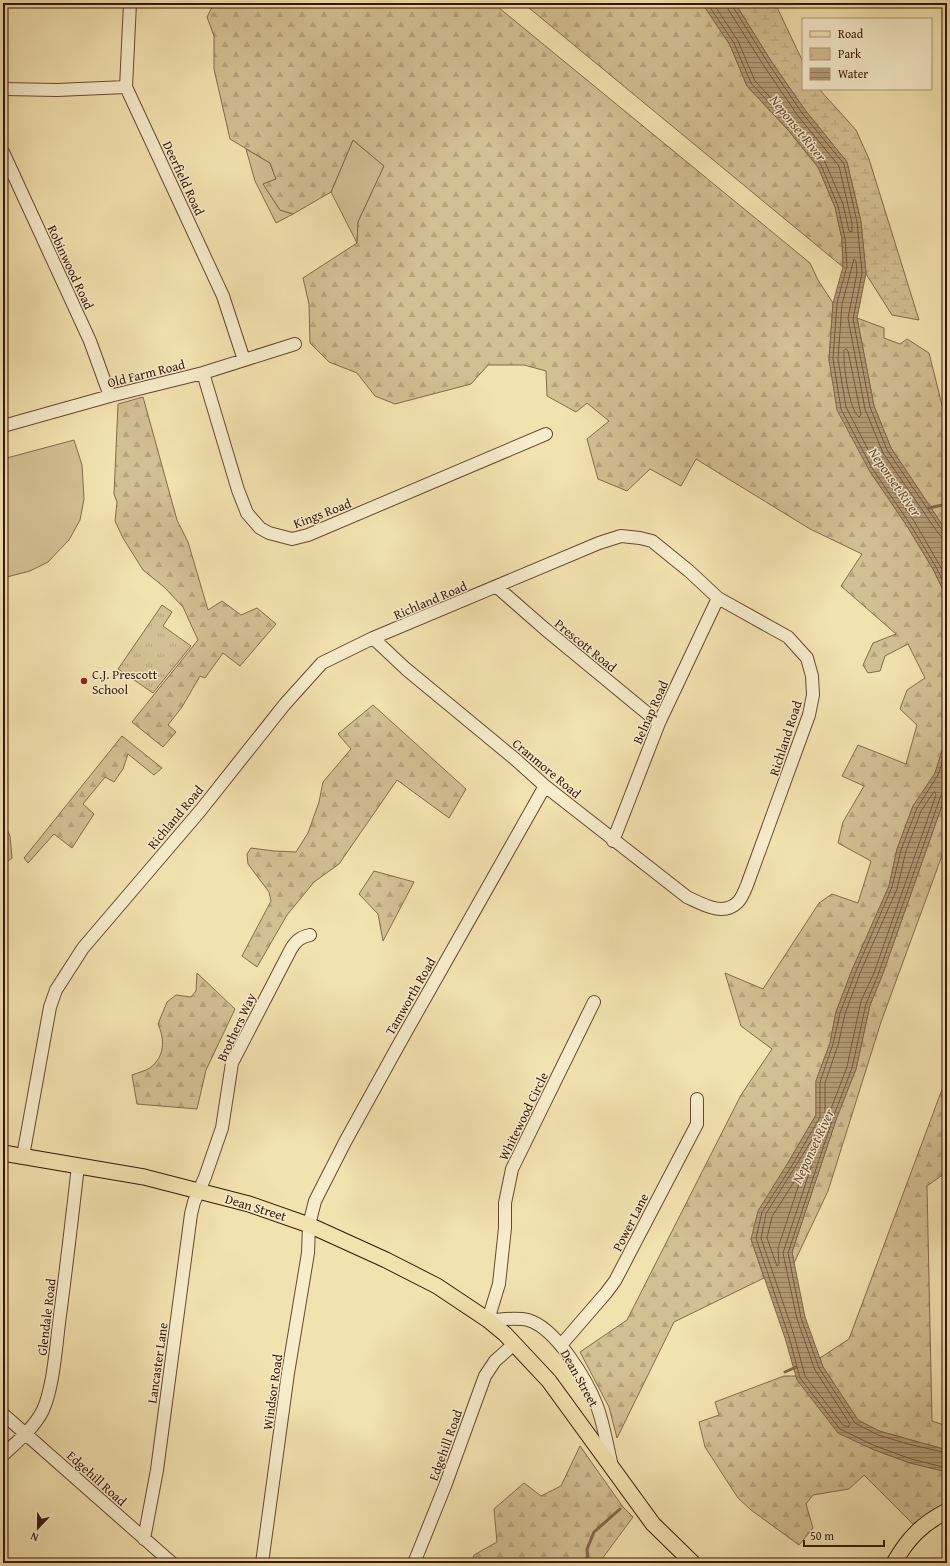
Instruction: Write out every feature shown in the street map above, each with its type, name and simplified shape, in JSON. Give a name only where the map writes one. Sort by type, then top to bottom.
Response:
[{"type":"main road","name":"Dean Street","points":[[3,1153],[144,1177],[199,1190],[248,1204],[309,1225],[386,1260],[437,1286],[488,1320],[514,1344],[548,1381],[653,1524],[693,1563]]},
{"type":"main road","points":[[894,1563],[903,1547],[919,1529],[947,1511]]},
{"type":"street","name":"Deerfield Road","points":[[130,3],[126,87],[223,296],[244,360]]},
{"type":"street","points":[[3,89],[57,90],[126,87]]},
{"type":"street","name":"Robinwood Road","points":[[3,152],[90,341],[110,396]]},
{"type":"street","name":"Old Farm Road","points":[[3,426],[110,396],[203,373],[295,344]]},
{"type":"street","name":"Kings Road","points":[[203,373],[238,490],[247,513],[260,528],[269,533],[292,539],[308,536],[546,434]]},
{"type":"street","name":"Richland Road","points":[[23,1156],[50,1007],[56,990],[66,973],[83,948],[200,811],[285,704],[322,664],[373,638],[599,543],[620,536],[652,541],[689,571],[718,598],[788,637],[807,658],[812,676],[813,695],[809,715],[747,885],[738,902],[725,909],[712,908]]},
{"type":"street","name":"Prescott Road","points":[[497,587],[545,629],[659,723]]},
{"type":"street","name":"Belnap Road","points":[[613,841],[659,723],[718,598]]},
{"type":"street","name":"Cranmore Road","points":[[373,638],[406,669],[613,841],[687,897],[712,908]]},
{"type":"street","name":"Tamworth Road","points":[[309,1225],[315,1201],[345,1142],[545,786]]},
{"type":"street","name":"Brothers Way","points":[[199,1190],[222,1128],[232,1063],[291,949],[297,940],[303,936],[310,935]]},
{"type":"street","name":"Whitewood Circle","points":[[488,1320],[499,1284],[505,1234],[505,1203],[512,1169],[594,1002]]},
{"type":"street","name":"Power Lane","points":[[561,1345],[615,1281],[697,1124],[696,1099]]},
{"type":"street","name":"Glendale Road","points":[[3,1455],[26,1434],[38,1419],[44,1408],[55,1359],[71,1236],[78,1166]]},
{"type":"street","name":"Lancaster Lane","points":[[144,1539],[157,1470],[191,1214],[199,1190]]},
{"type":"street","name":"Windsor Road","points":[[262,1563],[288,1373],[308,1253],[309,1225]]},
{"type":"street","name":"Dean Street","points":[[488,1320],[527,1320],[540,1325],[561,1345],[581,1375],[597,1406],[613,1468]]},
{"type":"street","name":"Edgehill Road","points":[[414,1563],[445,1486],[485,1376],[495,1361],[514,1344]]},
{"type":"street","name":"Edgehill Road","points":[[3,1414],[172,1563]]},
{"type":"green space","points":[[214,3],[493,3],[810,263],[818,280],[833,303],[829,360],[869,470],[907,526],[933,569],[947,598],[947,735],[935,774],[913,806],[897,849],[889,886],[852,970],[836,1012],[830,1043],[816,1081],[816,1115],[789,1161],[751,1239],[764,1278],[674,1322],[617,1438],[609,1407],[580,1352],[627,1320],[741,1095],[772,1049],[741,1026],[725,973],[763,989],[819,903],[832,894],[858,903],[871,861],[838,843],[843,822],[864,786],[842,776],[858,745],[906,764],[917,725],[900,709],[907,690],[925,678],[908,644],[885,656],[880,671],[868,673],[863,665],[873,643],[896,634],[841,586],[862,554],[810,529],[696,459],[681,486],[650,469],[627,491],[598,479],[587,439],[609,421],[587,403],[576,412],[547,396],[546,371],[524,365],[488,365],[471,384],[395,404],[375,396],[357,373],[329,362],[310,343],[309,304],[303,278],[357,243],[358,222],[384,166],[353,140],[331,192],[293,214],[280,210],[263,184],[276,179],[270,163],[230,139],[214,69],[214,36],[207,17]]},
{"type":"green space","points":[[523,3],[702,3],[730,45],[747,86],[789,131],[818,167],[835,207],[842,239],[843,267]]},
{"type":"green space","points":[[735,3],[775,3],[802,60],[802,90],[820,90],[856,130],[869,159],[919,320],[892,315],[866,274],[861,222],[847,162],[805,110],[771,61]]},
{"type":"green space","points":[[353,140],[384,166],[358,222],[357,243],[331,192]]},
{"type":"green space","points":[[246,149],[270,163],[276,179],[263,184],[280,210],[293,214],[276,223],[255,181]]},
{"type":"green space","points":[[857,318],[884,328],[884,338],[900,344],[907,339],[929,353],[947,425],[947,532],[891,448],[874,406]]},
{"type":"green space","points":[[143,397],[177,520],[188,542],[208,610],[222,601],[241,615],[257,608],[276,624],[240,666],[223,653],[205,678],[200,676],[182,707],[168,725],[176,732],[163,747],[132,722],[198,640],[183,607],[164,587],[143,570],[123,538],[115,521],[117,502],[114,494],[118,404]]},
{"type":"green space","points":[[74,440],[82,465],[84,499],[80,520],[69,540],[48,562],[30,571],[3,578],[3,459]]},
{"type":"green space","points":[[162,605],[172,612],[163,626],[191,646],[153,693],[118,669]]},
{"type":"green space","points":[[373,705],[466,789],[449,818],[397,780],[339,864],[314,882],[287,915],[257,967],[242,956],[271,901],[269,892],[248,864],[247,854],[251,848],[296,852],[308,833],[319,802],[323,782],[351,749],[338,734]]},
{"type":"green space","points":[[122,736],[162,768],[154,775],[128,754],[123,769],[114,782],[105,777],[83,804],[94,814],[72,848],[54,834],[28,863],[24,858]]},
{"type":"green space","points":[[947,791],[947,842],[881,1022],[828,1191],[794,1263],[792,1252],[837,1117],[856,1069],[870,1005],[882,976]]},
{"type":"green space","points":[[3,821],[10,836],[12,858],[3,865]]},
{"type":"green space","points":[[374,871],[414,882],[383,941],[378,914],[359,894]]},
{"type":"green space","points":[[197,973],[235,1009],[206,1070],[197,1109],[137,1104],[132,1075],[150,1068],[159,1058],[162,1048],[162,1036],[158,1024],[167,1002],[176,995],[191,997],[196,991]]},
{"type":"green space","points":[[947,1076],[947,1176],[941,1176],[927,1186],[932,1421],[947,1426],[947,1450],[879,1431],[858,1420],[823,1367],[820,1358],[849,1339]]},
{"type":"green space","points":[[784,1376],[796,1376],[797,1380],[872,1449],[910,1463],[947,1472],[947,1505],[913,1524],[864,1475],[849,1489],[813,1495],[806,1504],[813,1528],[799,1545],[751,1510],[738,1498],[705,1447],[699,1422],[719,1415],[715,1402]]},
{"type":"green space","points":[[580,1446],[623,1507],[633,1517],[599,1563],[471,1563],[474,1555],[497,1542],[494,1509],[524,1483],[541,1496],[561,1486]]},
{"type":"water","name":"Neponset River","points":[[702,3],[735,3],[771,61],[805,110],[847,162],[861,222],[866,273],[857,318],[874,406],[891,448],[947,532],[947,598],[933,569],[907,526],[869,470],[837,410],[829,360],[833,303],[843,267],[842,239],[835,207],[818,167],[789,131],[747,86],[730,45]]},
{"type":"water","name":"Neponset River","points":[[947,735],[947,791],[882,976],[870,1005],[856,1069],[837,1117],[792,1252],[805,1317],[823,1367],[858,1420],[879,1431],[947,1450],[947,1472],[910,1463],[872,1449],[838,1433],[797,1380],[785,1338],[751,1239],[758,1211],[816,1115],[816,1081],[830,1043],[836,1012],[852,970],[889,886],[897,849],[913,806],[935,773]]},
{"type":"waterway","name":"Neponset River","points":[[929,508],[947,504]]},
{"type":"waterway","points":[[785,1372],[796,1367]]},
{"type":"waterway","points":[[588,1563],[587,1549],[594,1532],[620,1509]]},
{"type":"place","name":"C.J. Prescott School","points":[[84,681]]}]
